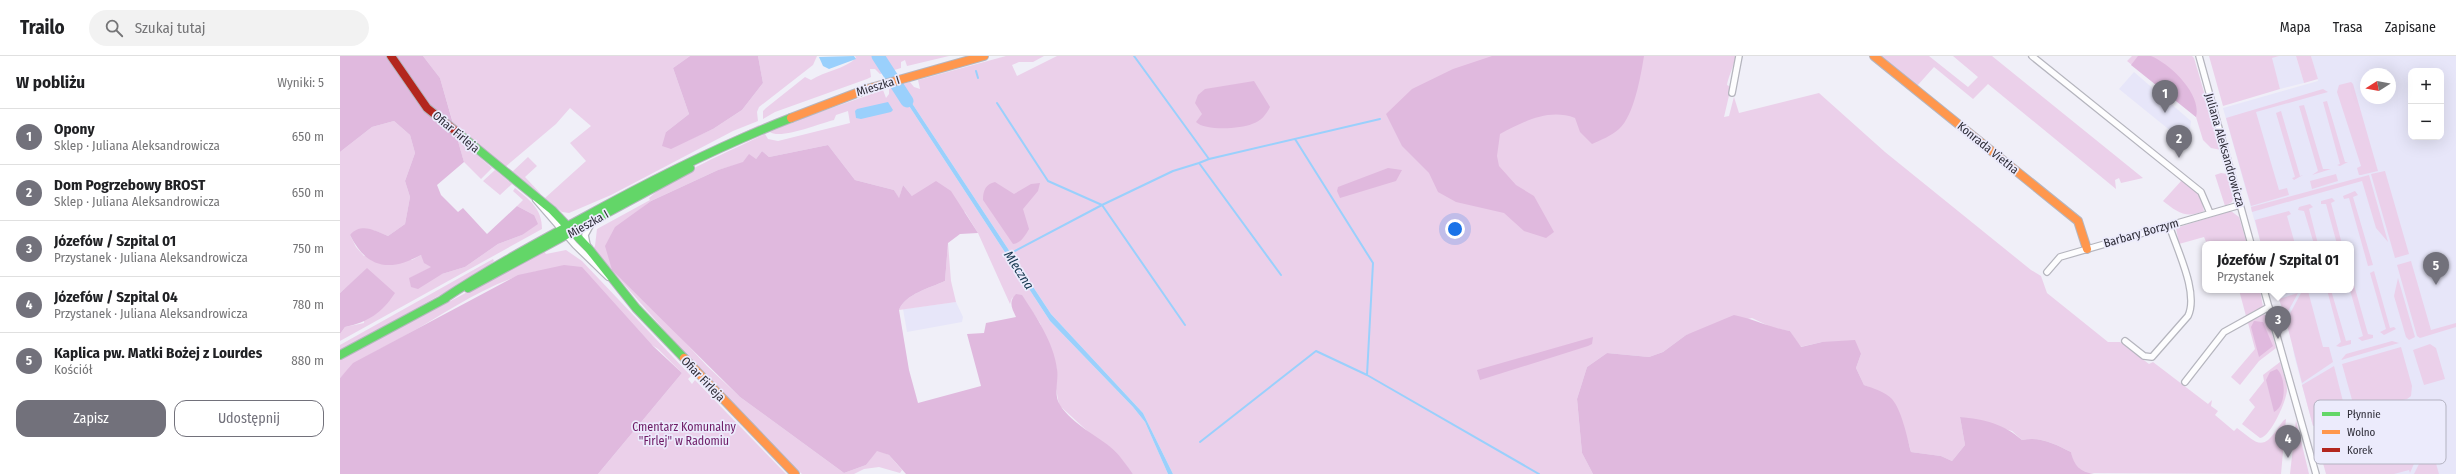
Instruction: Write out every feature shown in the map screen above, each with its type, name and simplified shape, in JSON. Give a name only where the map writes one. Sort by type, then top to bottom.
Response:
[{"type":"street","name":"Ofiar Firleja","points":[[391,56],[427,108],[534,197],[552,210],[567,231],[613,282],[795,474]]},
{"type":"street","name":"Mieszka I","points":[[340,356],[442,300],[485,280],[660,177],[732,143],[807,110],[879,85],[984,56]]},
{"type":"street","points":[[1732,93],[1739,56]]},
{"type":"street","name":"Konrada Vietha","points":[[1874,56],[2078,221],[2087,249]]},
{"type":"street","points":[[2032,56],[2201,192],[2210,213]]},
{"type":"street","name":"Juliana Aleksandrowicza","points":[[2199,56],[2250,241]]},
{"type":"street","name":"Mieszka I","points":[[442,300],[484,272],[567,231],[593,221],[681,174],[732,143]]},
{"type":"street","name":"Barbary Borzym","points":[[2047,272],[2060,258],[2240,205]]},
{"type":"street","name":"Ofiar Firleja","points":[[589,249],[585,235],[588,227],[593,221]]},
{"type":"street","points":[[2125,341],[2144,356],[2152,357],[2188,316],[2192,309],[2192,295],[2169,225]]},
{"type":"street","name":"Ofiar Firleja","points":[[567,231],[589,249],[613,282]]},
{"type":"street","points":[[2265,293],[2316,474]]},
{"type":"street","points":[[2185,382],[2220,336],[2228,329],[2269,308]]},
{"type":"shaded area","points":[[340,56],[423,56],[440,78],[464,162],[437,185],[441,195],[458,212],[463,208],[487,234],[517,206],[534,215],[538,224],[522,235],[498,244],[465,267],[442,274],[418,289],[411,287],[409,278],[431,267],[424,263],[421,255],[399,264],[389,265],[372,261],[364,255],[350,235],[354,231],[364,228],[388,236],[405,224],[410,197],[405,181],[415,153],[410,135],[394,121],[372,127],[340,152]]},
{"type":"shaded area","points":[[690,56],[758,56],[763,83],[742,110],[713,129],[671,149],[662,146],[666,132],[689,114],[673,68]]},
{"type":"shaded area","points":[[1492,56],[1644,56],[1636,95],[1629,115],[1619,129],[1609,136],[1592,144],[1580,132],[1575,118],[1565,115],[1536,118],[1500,134],[1497,156],[1499,166],[1516,185],[1534,196],[1554,232],[1546,238],[1524,231],[1504,213],[1456,202],[1438,192],[1429,173],[1402,146],[1386,114],[1412,89],[1453,69]]},
{"type":"shaded area","points":[[2138,56],[2151,56],[2159,60],[2183,81],[2194,99],[2197,108],[2196,117],[2131,65]]},
{"type":"shaded area","points":[[2279,56],[2296,56],[2304,83],[2280,89],[2271,58]]},
{"type":"shaded area","points":[[2311,56],[2456,56],[2456,474],[2338,474],[2335,464],[2446,464],[2446,400],[2314,400],[2313,426],[2294,355],[2292,341],[2278,296],[2279,293],[2354,293],[2354,241],[2260,241],[2223,108],[2318,81]]},
{"type":"shaded area","points":[[2134,72],[2191,121],[2188,145],[2119,89]]},
{"type":"shaded area","points":[[1254,81],[1270,107],[1261,119],[1247,126],[1231,128],[1207,127],[1196,122],[1202,114],[1195,103],[1198,95],[1205,89]]},
{"type":"shaded area","points":[[828,145],[855,180],[894,190],[899,198],[903,185],[912,196],[936,181],[951,191],[978,233],[960,234],[948,243],[945,281],[912,296],[902,304],[899,310],[909,370],[918,403],[981,386],[967,334],[984,333],[986,323],[1016,317],[1011,302],[1016,294],[1022,295],[1044,330],[1052,349],[1057,369],[1057,397],[1060,405],[1078,424],[1114,450],[1133,474],[906,474],[889,455],[877,451],[866,465],[844,473],[740,397],[612,270],[605,246],[615,227],[651,201],[718,170],[743,162],[749,154],[756,159],[762,151],[769,157]]},
{"type":"shaded area","points":[[1388,168],[1402,170],[1396,181],[1340,198],[1337,191],[1338,187]]},
{"type":"shaded area","points":[[995,182],[1014,194],[1031,184],[1040,183],[1038,191],[1023,209],[1029,229],[1022,239],[1013,244],[983,200],[986,188],[989,184]]},
{"type":"shaded area","points":[[564,265],[582,267],[653,346],[682,373],[598,474],[340,474],[340,378],[353,363],[518,275]]},
{"type":"shaded area","points":[[367,268],[395,293],[385,306],[374,316],[345,327],[340,334],[340,293]]},
{"type":"shaded area","points":[[956,302],[963,317],[962,322],[907,332],[903,309]]},
{"type":"shaded area","points":[[1734,315],[1790,331],[1801,347],[1822,342],[1855,340],[1861,354],[1856,368],[1864,385],[1882,392],[1896,404],[1911,452],[1941,456],[1952,461],[1965,445],[1960,417],[1969,418],[2001,426],[2022,440],[2035,439],[2059,446],[2071,452],[2078,468],[2085,472],[2094,474],[1593,474],[1582,453],[1577,399],[1587,367],[1607,353],[1649,357],[1663,352],[1686,335]]},
{"type":"shaded area","points":[[2254,321],[2263,322],[2273,346],[2259,357],[2251,327]]},
{"type":"shaded area","points":[[1593,337],[1592,344],[1588,346],[1480,380],[1477,370]]},
{"type":"shaded area","points":[[2277,369],[2282,378],[2284,391],[2281,404],[2274,412],[2266,380],[2270,372]]},
{"type":"green space","points":[[423,56],[690,56],[673,68],[689,114],[666,132],[671,148],[713,129],[742,110],[763,83],[758,56],[817,56],[813,65],[759,107],[757,112],[758,121],[733,131],[611,195],[569,213],[562,212],[545,198],[586,161],[570,143],[591,126],[570,108],[556,124],[504,168],[453,123],[440,78]]},
{"type":"green space","points":[[855,56],[877,56],[887,72],[880,74],[875,69],[870,69],[871,77],[867,79],[775,112],[763,119],[763,111],[766,108],[805,77],[811,80],[846,65],[856,58]]},
{"type":"green space","points":[[881,56],[949,56],[907,66],[905,60],[901,62],[901,68],[891,71]]},
{"type":"green space","points":[[1006,56],[1044,56],[1033,62],[1019,62],[1012,65],[1017,76],[1057,56],[1736,56],[1727,85],[1731,87],[1724,117],[1729,116],[1738,81],[1734,97],[1739,113],[1819,93],[1885,152],[2031,270],[2041,276],[2047,293],[2108,342],[2120,342],[2149,364],[2153,362],[2208,404],[2212,400],[2211,406],[2218,411],[2215,415],[2234,431],[2237,428],[2255,441],[2263,443],[2272,436],[2286,419],[2281,474],[2083,473],[2073,462],[2071,452],[2059,446],[2035,439],[2022,440],[2012,431],[1960,417],[1965,445],[1952,461],[1941,456],[1911,452],[1905,432],[1895,412],[1881,396],[1864,385],[1856,368],[1861,354],[1822,342],[1800,347],[1790,331],[1773,328],[1752,318],[1686,335],[1663,352],[1649,357],[1607,353],[1587,367],[1577,399],[1582,453],[1593,474],[1173,474],[1143,413],[1051,314],[900,85],[910,82],[914,87],[920,89],[918,80]]},
{"type":"green space","points":[[1879,56],[1929,56],[1968,87],[1978,77],[1953,56],[1992,56],[2143,178],[2121,183],[2119,178],[2115,180],[2116,189],[1988,84],[1973,99],[1934,67],[1917,86]]},
{"type":"green space","points":[[2132,56],[2192,56],[2194,58],[2221,150],[2211,148],[2203,140],[2196,117],[2127,61]]},
{"type":"green space","points":[[2209,56],[2279,56],[2272,58],[2280,89],[2223,106]]},
{"type":"green space","points":[[2296,56],[2311,56],[2318,79],[2304,83]]},
{"type":"green space","points":[[2351,82],[2353,84],[2378,171],[2361,175],[2359,175],[2357,168],[2361,166],[2337,92],[2339,85]]},
{"type":"green space","points":[[896,86],[1050,321],[1133,407],[1145,422],[1168,474],[1133,474],[1114,450],[1095,438],[1059,405],[1056,388],[1057,369],[1040,323],[1021,295],[1012,298],[1010,304],[978,233],[965,212],[912,196],[903,185],[899,199],[894,190],[855,180],[828,145],[769,157],[762,151],[756,159],[718,170],[651,201],[638,211],[670,326],[707,366],[740,397],[844,473],[866,465],[877,450],[889,455],[902,470],[900,473],[879,467],[864,469],[854,474],[802,474],[720,393],[593,249],[595,246],[597,229],[650,200],[649,198],[675,179],[720,155],[765,134],[768,139],[778,141],[850,123],[848,111],[836,115],[834,120],[791,133],[775,134],[770,132],[803,118],[883,90],[886,98],[889,94],[889,89]]},
{"type":"green space","points":[[2323,89],[2328,92],[2256,112],[2279,190],[2287,188],[2289,195],[2251,206],[2226,118]]},
{"type":"green space","points":[[2327,101],[2345,162],[2348,162],[2340,166],[2337,165],[2340,164],[2323,102]]},
{"type":"green space","points":[[2304,105],[2323,169],[2331,169],[2312,175],[2318,171],[2299,106]]},
{"type":"green space","points":[[2281,111],[2300,176],[2303,175],[2294,180],[2292,178],[2295,177],[2276,113]]},
{"type":"green space","points":[[394,121],[410,135],[415,153],[405,181],[410,197],[405,224],[388,236],[373,230],[350,235],[356,247],[364,256],[412,260],[421,255],[432,267],[410,278],[442,274],[465,267],[498,244],[522,235],[534,215],[517,206],[523,200],[513,191],[515,188],[531,201],[538,211],[542,229],[340,341],[340,334],[345,327],[364,323],[367,269],[340,293],[340,152],[372,127]]},
{"type":"green space","points":[[759,126],[591,210],[661,171]]},
{"type":"green space","points":[[457,138],[492,168],[481,179],[464,162]]},
{"type":"green space","points":[[528,157],[537,166],[525,177],[541,194],[512,172]]},
{"type":"green space","points":[[495,170],[512,184],[500,195],[483,181]]},
{"type":"green space","points":[[2385,171],[2409,254],[2395,258],[2371,174]]},
{"type":"green space","points":[[2221,173],[2227,174],[2234,196],[2232,202],[2225,206],[2215,175]]},
{"type":"green space","points":[[2336,174],[2338,181],[2312,189],[2310,181]]},
{"type":"green space","points":[[2369,175],[2388,242],[2376,228],[2362,181],[2252,212],[2251,207]]},
{"type":"green space","points":[[2182,180],[2200,195],[2204,211],[2192,214],[2182,213],[2163,201]]},
{"type":"green space","points":[[2355,191],[2358,195],[2353,197],[2373,265],[2368,266],[2349,198],[2344,199],[2343,196]]},
{"type":"green space","points":[[2332,198],[2335,201],[2331,203],[2341,241],[2336,241],[2326,204],[2321,204],[2321,201]]},
{"type":"green space","points":[[2310,204],[2313,207],[2309,209],[2317,241],[2313,241],[2304,211],[2298,210],[2299,207]]},
{"type":"green space","points":[[2231,211],[2239,217],[2246,241],[2206,241],[2204,237],[2179,244],[2176,228]]},
{"type":"green space","points":[[2289,211],[2291,214],[2287,216],[2294,241],[2260,241],[2255,220]]},
{"type":"green space","points":[[948,243],[951,281],[956,302],[899,310],[902,304],[912,296],[945,281]]},
{"type":"green space","name":"Cmentarz Komunalny \"Firlej\" w Radomiu","points":[[566,250],[582,261],[691,376],[688,379],[692,384],[695,380],[786,474],[598,474],[682,373],[658,349],[538,271],[521,275],[503,282],[470,298],[371,354],[355,364],[340,378],[340,360],[544,251],[546,254]]},
{"type":"green space","points":[[493,259],[494,261],[481,272],[340,351],[340,345]]},
{"type":"green space","points":[[2411,261],[2431,330],[2456,323],[2456,327],[2420,338],[2417,336],[2397,265]]},
{"type":"green space","points":[[2374,271],[2390,328],[2394,327],[2396,329],[2384,335],[2380,332],[2386,329],[2370,273]]},
{"type":"green space","points":[[2398,278],[2415,337],[2409,340],[2406,337],[2394,296]]},
{"type":"green space","points":[[2354,285],[2368,334],[2373,335],[2373,338],[2362,341],[2358,338],[2363,336],[2351,293],[2354,293]]},
{"type":"green space","points":[[2240,293],[2261,293],[2263,307],[2246,316]]},
{"type":"green space","points":[[2298,293],[2285,317],[2279,299]]},
{"type":"green space","points":[[2301,293],[2309,293],[2323,347],[2329,347],[2333,362],[2302,383],[2286,321]]},
{"type":"green space","points":[[2328,293],[2332,293],[2346,341],[2351,340],[2351,344],[2340,347],[2336,346],[2341,342]]},
{"type":"green space","points":[[2263,314],[2267,316],[2276,348],[2259,361],[2240,385],[2231,377],[2255,349],[2248,323],[2228,332]]},
{"type":"green space","points":[[2392,341],[2399,343],[2341,360],[2346,354]]},
{"type":"green space","points":[[2430,344],[2436,348],[2445,379],[2424,385],[2413,350]]},
{"type":"green space","points":[[2401,347],[2412,386],[2411,396],[2403,400],[2352,400],[2342,364]]},
{"type":"green space","points":[[2280,362],[2286,383],[2286,395],[2278,417],[2269,431],[2260,438],[2242,424],[2255,407],[2249,400],[2264,381],[2263,375]]},
{"type":"green space","points":[[2334,366],[2343,400],[2314,400],[2313,426],[2302,385]]},
{"type":"green space","points":[[2296,420],[2309,474],[2290,474]]},
{"type":"green space","points":[[2323,464],[2414,464],[2410,473],[2409,470],[2394,474],[2326,474]]},
{"type":"green space","points":[[2419,464],[2436,464],[2439,474],[2414,474]]},
{"type":"water","points":[[854,56],[856,59],[829,69],[823,66],[819,57]]},
{"type":"water","points":[[900,85],[1051,314],[1143,413],[1173,474],[1168,474],[1145,422],[1133,407],[1050,321],[896,86]]},
{"type":"water","points":[[888,102],[893,110],[891,112],[861,119],[856,118],[855,111],[857,109]]},
{"type":"waterway","name":"Mleczna","points":[[878,56],[907,101]]},
{"type":"waterway","points":[[1134,56],[1209,159],[1380,119]]},
{"type":"waterway","points":[[976,71],[978,78]]},
{"type":"waterway","points":[[997,103],[1048,181],[1102,205]]},
{"type":"waterway","points":[[1295,139],[1373,263],[1367,375]]},
{"type":"waterway","points":[[1209,159],[1199,163],[1281,275]]},
{"type":"waterway","points":[[1185,325],[1102,205],[1173,171],[1199,163]]},
{"type":"waterway","points":[[1009,254],[1102,205]]},
{"type":"waterway","points":[[1200,442],[1316,351],[1367,375],[1539,474]]},
{"type":"traffic: fast","points":[[442,300],[476,278],[545,238],[632,192],[737,140],[791,118]]},
{"type":"traffic: fast","points":[[458,133],[552,210],[589,249],[636,308],[684,358]]},
{"type":"traffic: fast","points":[[468,288],[690,168]]},
{"type":"traffic: fast","points":[[340,355],[446,298]]},
{"type":"traffic: slow","points":[[791,118],[867,89],[984,56]]},
{"type":"traffic: slow","points":[[1874,56],[2078,221],[2087,249]]},
{"type":"traffic: slow","points":[[684,358],[795,474]]},
{"type":"traffic: jam","points":[[391,56],[427,108],[458,133]]},
{"type":"place","name":"Opony","points":[[2165,113]]},
{"type":"place","name":"Dom Pogrzebowy BROST","points":[[2179,158]]},
{"type":"place","name":"Kaplica pw. Matki Bożej z Lourdes","points":[[2436,285]]},
{"type":"place","name":"Józefów / Szpital 01","points":[[2278,339]]},
{"type":"place","name":"Józefów / Szpital 04","points":[[2288,458]]}]
